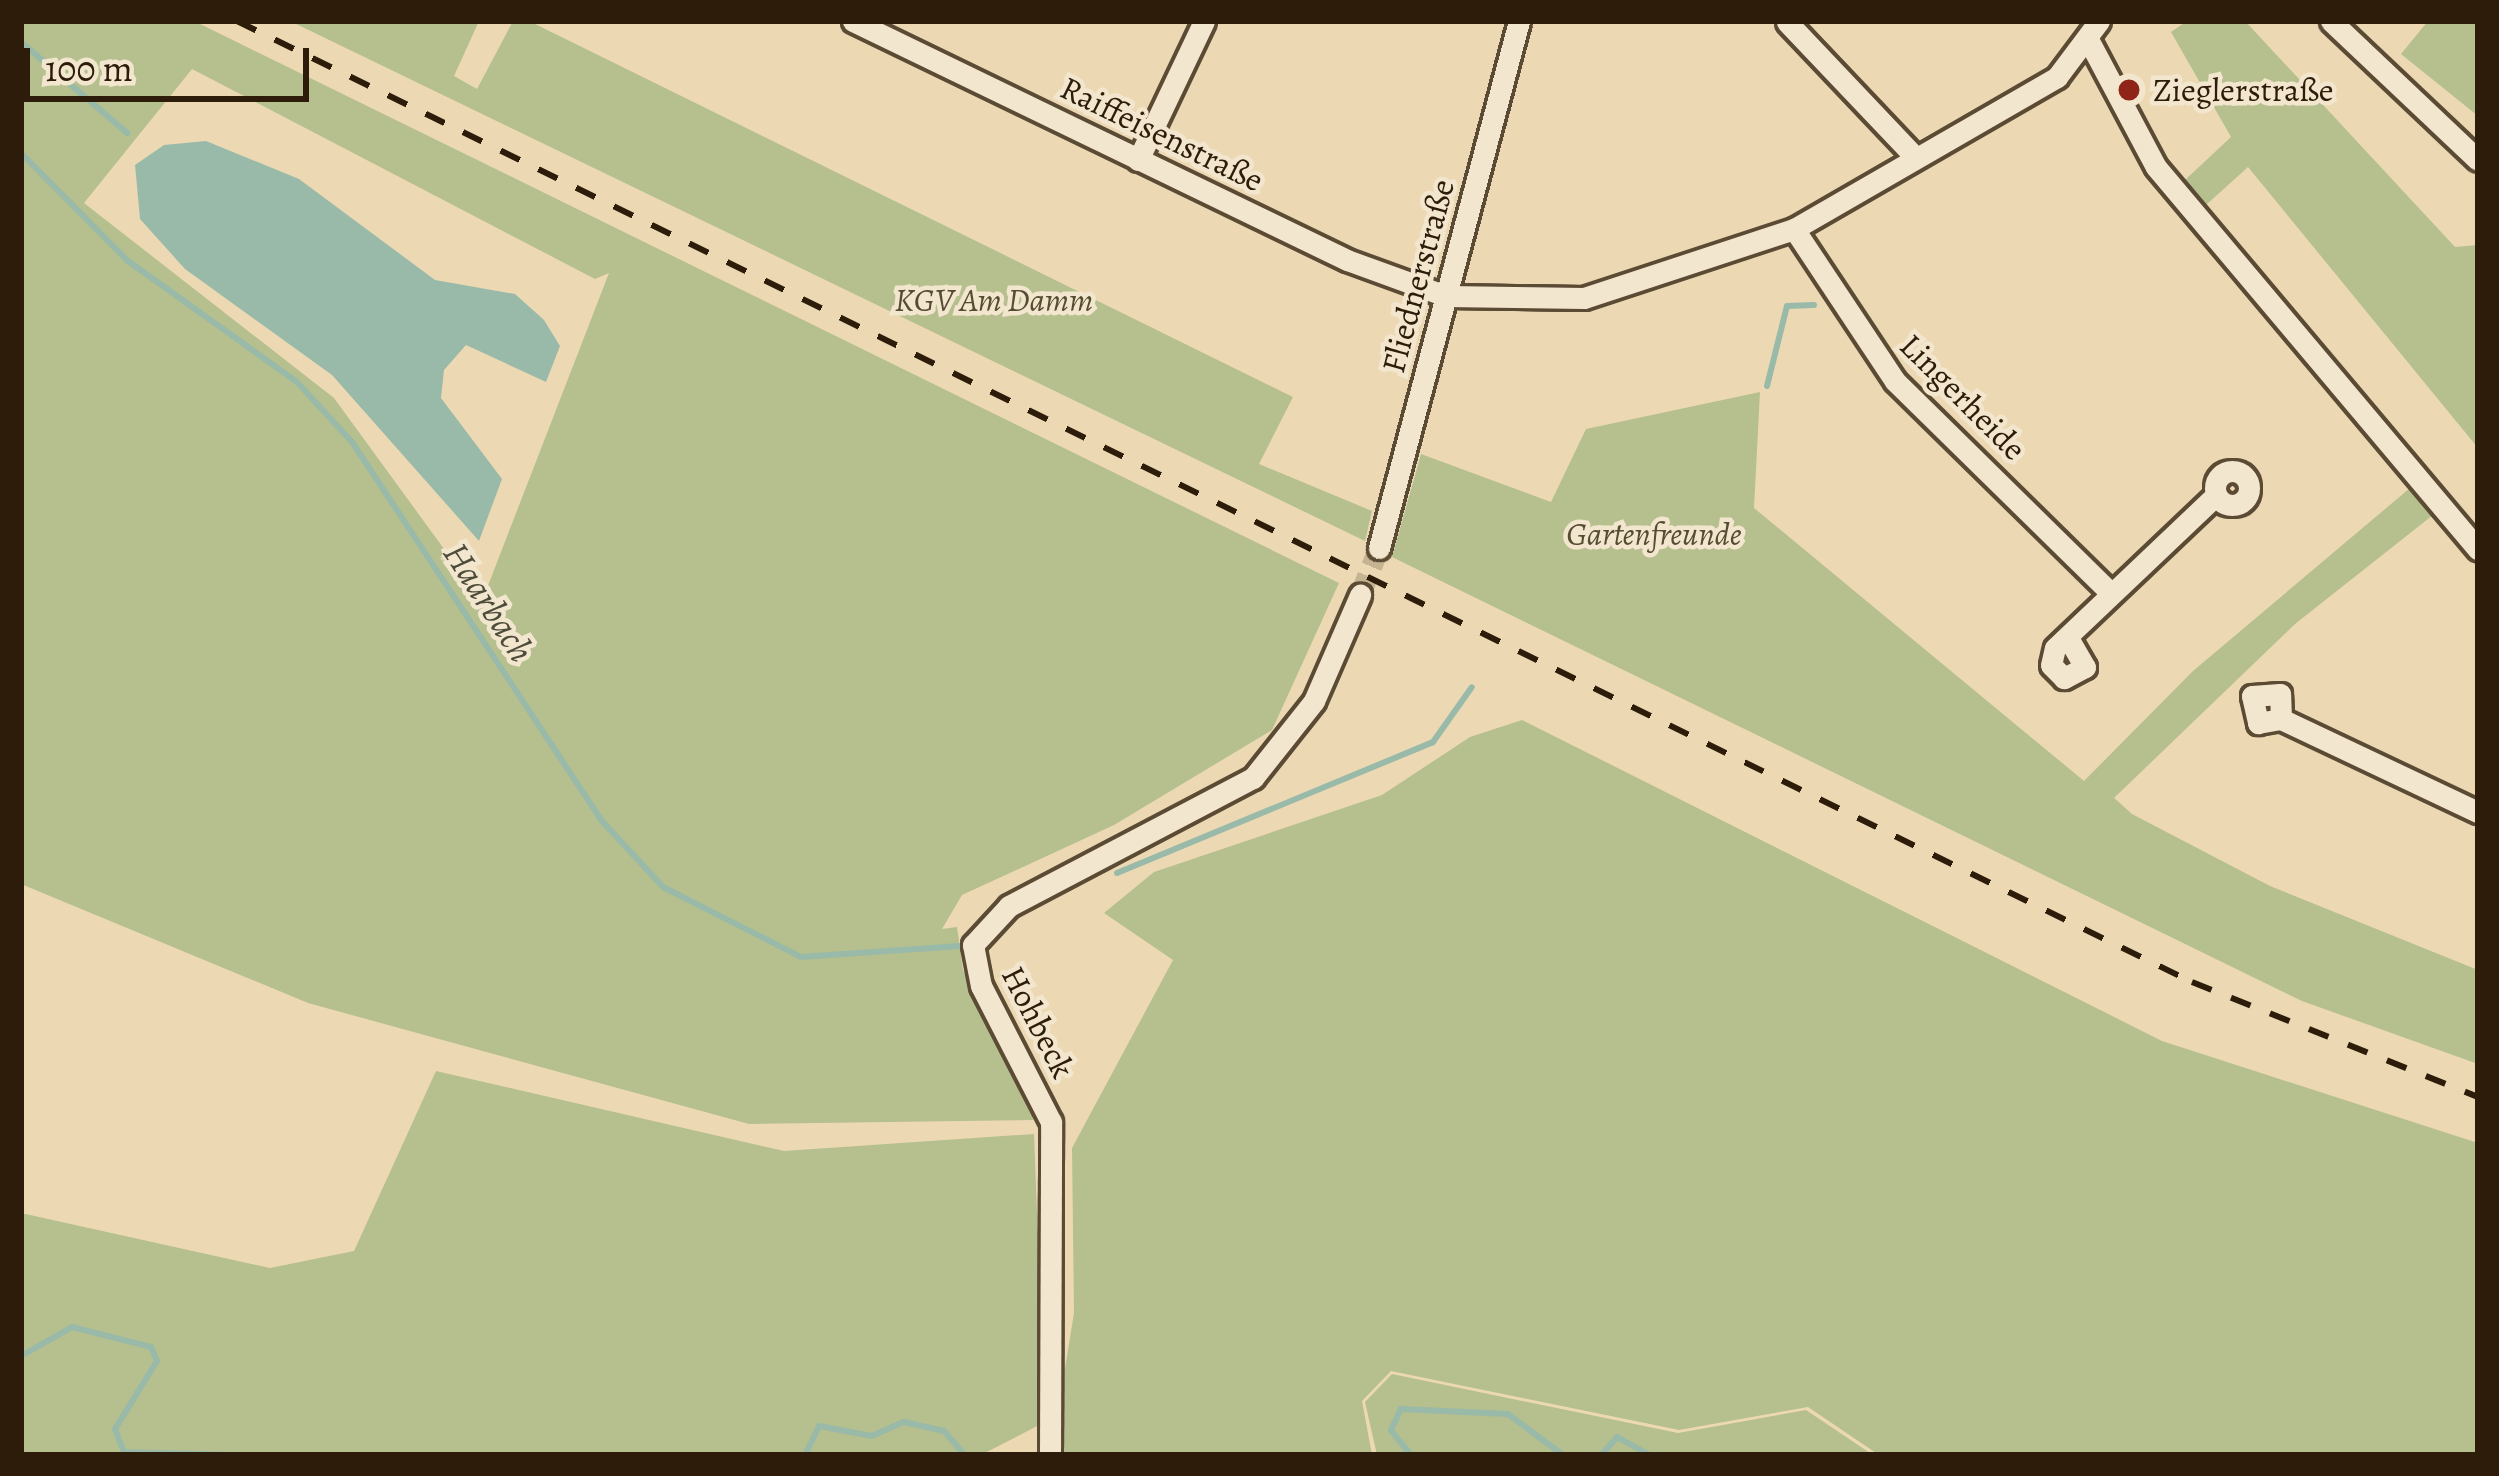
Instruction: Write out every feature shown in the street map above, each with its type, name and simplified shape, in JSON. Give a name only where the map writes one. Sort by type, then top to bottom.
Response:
[{"type":"street","name":"Raiffeisenstraße","points":[[853,21],[1138,160],[1446,296]]},
{"type":"street","points":[[1138,160],[1204,21]]},
{"type":"street","name":"Fliednerstraße","points":[[1379,548],[1519,21]]},
{"type":"street","points":[[1446,296],[1584,298],[1794,229],[2057,77],[2090,43],[2098,21]]},
{"type":"street","points":[[2331,21],[2478,160]]},
{"type":"street","points":[[1787,22],[1916,158]]},
{"type":"street","points":[[2090,43],[2156,167],[2478,548]]},
{"type":"street","name":"Lingerheide","points":[[1794,229],[1894,381],[2109,591]]},
{"type":"street","points":[[2071,643],[2109,591],[2216,494]]},
{"type":"street","name":"Hohbeck","points":[[1050,1455],[1051,1121],[981,986],[973,945],[1010,906],[1253,778],[1314,701],[1360,595]]},
{"type":"street","points":[[2281,719],[2478,812]]},
{"type":"green space","points":[[21,21],[194,21],[1339,583],[1272,730],[1114,825],[962,895],[942,929],[957,927],[963,970],[1029,1091],[1033,1120],[749,1124],[308,1003],[21,884]],"holes":[[[192,69],[595,279],[609,273],[482,601],[334,398],[84,203]]]},
{"type":"green space","name":"KGV Am Damm","points":[[290,21],[479,21],[454,76],[477,89],[513,21],[529,21],[1293,397],[1259,464],[1372,511],[1365,541]]},
{"type":"green space","points":[[2187,21],[2245,21],[2455,247],[2478,245],[2478,448],[2248,167],[2206,205],[2185,180],[2231,137],[2171,32]]},
{"type":"green space","points":[[2428,21],[2478,21],[2478,116],[2401,54]]},
{"type":"green space","name":"Gartenfreunde","points":[[1760,392],[1754,508],[2084,781],[2193,671],[2410,488],[2433,515],[2295,624],[2114,798],[2132,814],[2270,886],[2478,970],[2478,1064],[2302,1001],[1392,557],[1421,454],[1551,502],[1586,429]]},
{"type":"green space","points":[[1522,720],[2162,1041],[2478,1143],[2478,1455],[1879,1455],[1808,1407],[1679,1430],[1391,1371],[1362,1401],[1372,1455],[1051,1455],[1074,1313],[1072,1148],[1173,960],[1104,913],[1154,872],[1382,795],[1470,737]]},
{"type":"green space","points":[[436,1071],[784,1151],[1034,1134],[1045,1422],[981,1455],[21,1455],[21,1213],[270,1268],[354,1251]]},
{"type":"green space","points":[[1392,1374],[1678,1433],[1806,1410],[1873,1455],[1377,1455],[1365,1402]]},
{"type":"shaded area","points":[[206,141],[299,179],[435,280],[515,294],[544,320],[560,346],[546,382],[466,345],[444,370],[441,398],[502,479],[479,541],[332,375],[185,269],[140,219],[135,165],[164,145]]},
{"type":"waterway","points":[[21,42],[127,133]]},
{"type":"waterway","name":"Haarbach","points":[[21,153],[128,261],[297,382],[352,442],[601,820],[663,887],[801,957],[960,946]]},
{"type":"waterway","name":"Haarbach","points":[[1767,386],[1787,306],[1814,305]]},
{"type":"waterway","name":"Haarbach","points":[[1117,873],[1433,742],[1472,687]]},
{"type":"waterway","points":[[21,1356],[72,1327],[151,1347],[157,1361],[115,1429],[124,1452],[234,1455]]},
{"type":"waterway","points":[[1411,1455],[1391,1430],[1401,1409],[1508,1414],[1563,1455]]},
{"type":"waterway","points":[[805,1455],[819,1426],[872,1436],[904,1422],[944,1431],[965,1455]]},
{"type":"waterway","points":[[1601,1455],[1617,1437],[1650,1455]]},
{"type":"waterway","points":[[1743,1455],[1798,1455]]},
{"type":"tunnel","points":[[1360,595],[1379,548]]},
{"type":"railway","points":[[237,21],[2192,982],[2478,1097]]},
{"type":"place","name":"Zieglerstraße","points":[[2129,90]]}]
